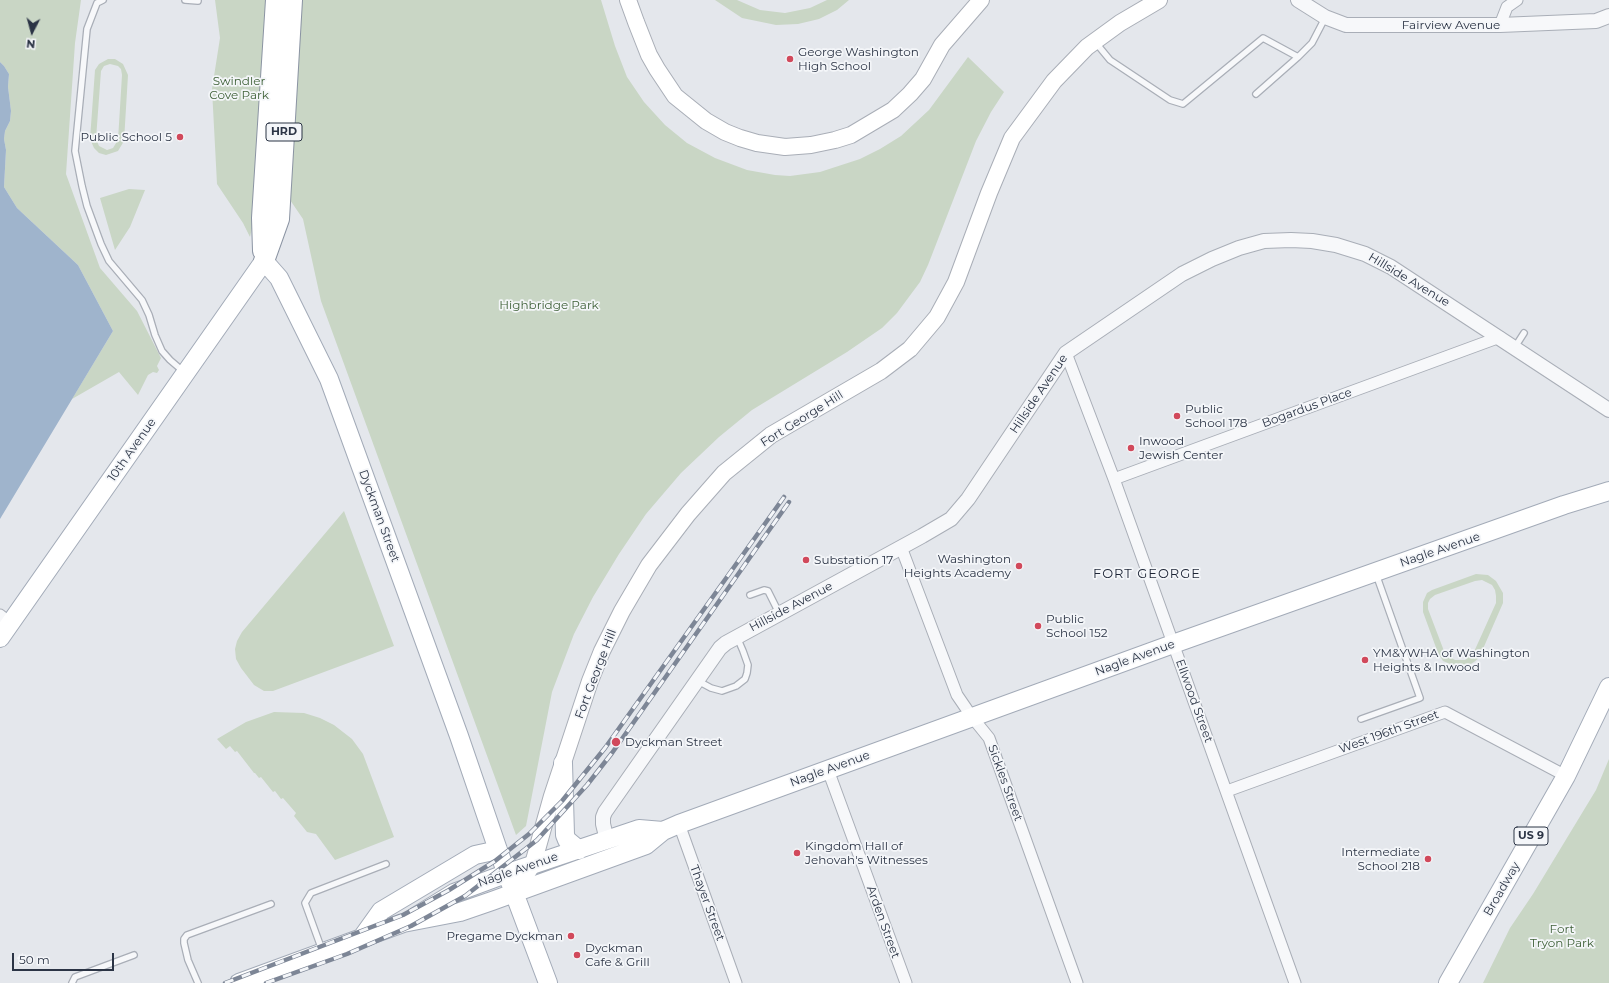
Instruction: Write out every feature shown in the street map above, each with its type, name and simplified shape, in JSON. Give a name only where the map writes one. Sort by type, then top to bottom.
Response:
[{"type":"highway","name":"HRD","points":[[264,261],[262,218],[276,0]]},
{"type":"highway","name":"HRD","points":[[264,261],[279,219],[292,0]]},
{"type":"main road","points":[[628,0],[649,55],[675,96],[706,121],[725,132],[758,143],[785,147],[811,146],[851,135],[892,110],[910,94],[922,79],[932,61],[952,32],[981,0]]},
{"type":"main road","name":"Fort George Hill","points":[[515,892],[533,864],[552,796],[590,682],[602,651],[622,611],[650,565],[688,514],[724,473],[771,436],[881,370],[910,349],[937,316],[956,282],[989,193],[1012,138],[1054,81],[1087,46],[1120,23],[1159,0]]},
{"type":"main road","name":"10th Avenue","points":[[0,638],[5,619],[186,374],[264,261]]},
{"type":"main road","name":"Dyckman Street","points":[[264,261],[279,278],[329,379],[459,736],[498,850],[508,873],[548,983]]},
{"type":"main road","name":"Nagle Avenue","points":[[239,983],[404,923],[460,912],[646,844],[671,827],[1173,644],[1564,505],[1609,491]]},
{"type":"main road","name":"Broadway","points":[[1448,983],[1566,776],[1609,687]]},
{"type":"main road","points":[[563,763],[565,836],[567,840],[579,850]]},
{"type":"main road","name":"Nagle Avenue","points":[[404,923],[454,893],[533,864],[639,829],[671,827]]},
{"type":"main road","name":"Nagle Avenue","points":[[361,939],[381,911],[475,855],[498,850]]},
{"type":"street","name":"Fairview Avenue","points":[[1298,0],[1325,17],[1346,25],[1500,25],[1596,21],[1609,16]]},
{"type":"street","points":[[1500,25],[1507,8],[1518,0]]},
{"type":"street","name":"Hillside Avenue","points":[[607,840],[603,824],[605,812],[720,648],[736,636],[901,548],[951,519],[968,499],[1066,353],[1182,274],[1212,259],[1239,248],[1264,241],[1312,241],[1336,245],[1365,254],[1391,267],[1500,337],[1609,410]]},
{"type":"street","name":"Bogardus Place","points":[[1114,479],[1500,337]]},
{"type":"street","name":"Ellwood Street","points":[[1066,353],[1114,479],[1295,983]]},
{"type":"street","name":"Sickles Street","points":[[901,548],[956,695],[989,738],[1077,983]]},
{"type":"street","name":"West 196th Street","points":[[1226,791],[1445,712],[1566,776]]},
{"type":"street","name":"Arden Street","points":[[828,770],[906,983]]},
{"type":"street","name":"Thayer Street","points":[[671,827],[736,983]]},
{"type":"lane","points":[[103,0],[97,2],[87,29],[74,151],[87,206],[101,244],[110,261],[142,300],[162,351],[186,374]]},
{"type":"lane","points":[[185,0],[198,1]]},
{"type":"lane","points":[[1256,94],[1312,43],[1325,17]]},
{"type":"lane","points":[[1095,41],[1110,60],[1170,100],[1183,104],[1263,38],[1298,57]]},
{"type":"lane","points":[[1515,347],[1524,333]]},
{"type":"lane","points":[[1361,719],[1420,698],[1375,572]]},
{"type":"lane","points":[[750,595],[764,590],[768,591],[779,613]]},
{"type":"lane","points":[[698,680],[711,688],[722,691],[736,686],[745,679],[748,665],[744,651],[736,636]]},
{"type":"lane","points":[[323,953],[305,902],[311,893],[386,864]]},
{"type":"lane","points":[[198,983],[188,960],[184,943],[184,939],[187,935],[271,904]]},
{"type":"lane","points":[[72,983],[75,977],[134,955]]},
{"type":"green space","points":[[0,0],[81,0],[75,43],[66,174],[100,268],[137,311],[161,358],[157,366],[159,370],[157,373],[153,372],[148,375],[138,395],[119,372],[72,399],[113,331],[78,265],[17,208],[4,187],[6,150],[4,139],[5,131],[10,121],[11,111],[8,87],[9,74],[0,62]]},
{"type":"green space","name":"Swindler Cove Park","points":[[215,0],[270,0],[256,211],[250,237],[243,223],[217,184],[212,89],[220,38]]},
{"type":"green space","name":"Highbridge Park","points":[[299,0],[601,0],[615,46],[627,77],[644,102],[665,125],[687,143],[715,158],[747,170],[775,175],[790,176],[820,172],[860,159],[880,149],[901,136],[929,110],[968,57],[1004,92],[991,112],[976,141],[920,282],[897,313],[882,328],[847,352],[752,410],[719,437],[681,473],[646,514],[619,554],[593,597],[574,634],[552,692],[526,826],[516,835],[321,301],[303,219],[288,197]]},
{"type":"green space","points":[[715,0],[737,0],[760,10],[785,13],[810,8],[827,0],[849,0],[837,10],[819,19],[798,24],[776,25],[742,18]]},
{"type":"green space","points":[[108,59],[115,59],[123,64],[128,75],[124,141],[118,151],[106,155],[99,153],[94,148],[90,139],[95,70],[99,64]],"holes":[[[110,64],[118,66],[121,69],[122,75],[118,140],[113,148],[107,150],[99,146],[96,139],[101,71],[104,66]]]},
{"type":"green space","points":[[129,189],[145,190],[130,227],[115,250],[100,198]]},
{"type":"green space","points":[[344,511],[394,646],[273,691],[264,691],[254,685],[236,659],[235,649],[237,641],[242,632]]},
{"type":"green space","points":[[1476,574],[1488,575],[1496,581],[1503,593],[1503,603],[1479,658],[1469,665],[1455,666],[1443,661],[1438,653],[1423,612],[1423,602],[1427,593]],"holes":[[[1482,580],[1492,585],[1495,590],[1496,603],[1473,654],[1465,660],[1455,660],[1448,656],[1444,651],[1428,609],[1428,603],[1435,595],[1475,581]]]},
{"type":"green space","points":[[274,712],[304,713],[320,718],[334,725],[352,739],[363,754],[394,837],[335,860],[316,834],[307,832],[294,816],[296,813],[283,798],[281,799],[275,791],[273,792],[261,777],[259,778],[254,773],[237,751],[235,752],[230,746],[226,749],[217,739],[246,722]]},
{"type":"green space","name":"Fort Tryon Park","points":[[1609,759],[1609,983],[1483,983],[1510,928],[1533,894],[1596,790]]},
{"type":"water","points":[[0,62],[9,74],[8,87],[11,111],[10,121],[5,131],[4,139],[6,150],[4,187],[17,208],[78,265],[113,331],[0,519]]},
{"type":"railway","points":[[225,983],[403,915],[449,890],[495,861],[529,834],[562,801],[605,748],[784,497]]},
{"type":"railway","points":[[266,983],[347,954],[411,926],[465,896],[537,840],[587,785],[612,753],[789,502]]},
{"type":"place","name":"George Washington High School","points":[[790,59]]},
{"type":"place","name":"Public School 5","points":[[180,137]]},
{"type":"place","name":"Public School 178","points":[[1177,416]]},
{"type":"place","name":"Inwood Jewish Center","points":[[1131,448]]},
{"type":"place","name":"Substation 17","points":[[806,560]]},
{"type":"place","name":"Washington Heights Academy","points":[[1019,566]]},
{"type":"place","name":"Public School 152","points":[[1038,626]]},
{"type":"place","name":"YM&YWHA of Washington Heights & Inwood","points":[[1365,660]]},
{"type":"place","name":"Dyckman Street","points":[[616,742]]},
{"type":"place","name":"Kingdom Hall of Jehovah's Witnesses","points":[[797,853]]},
{"type":"place","name":"Intermediate School 218","points":[[1428,859]]},
{"type":"place","name":"Pregame Dyckman","points":[[571,936]]},
{"type":"place","name":"Dyckman Cafe & Grill","points":[[577,955]]},
{"type":"district","name":"FORT GEORGE","points":[[1147,574]]}]
